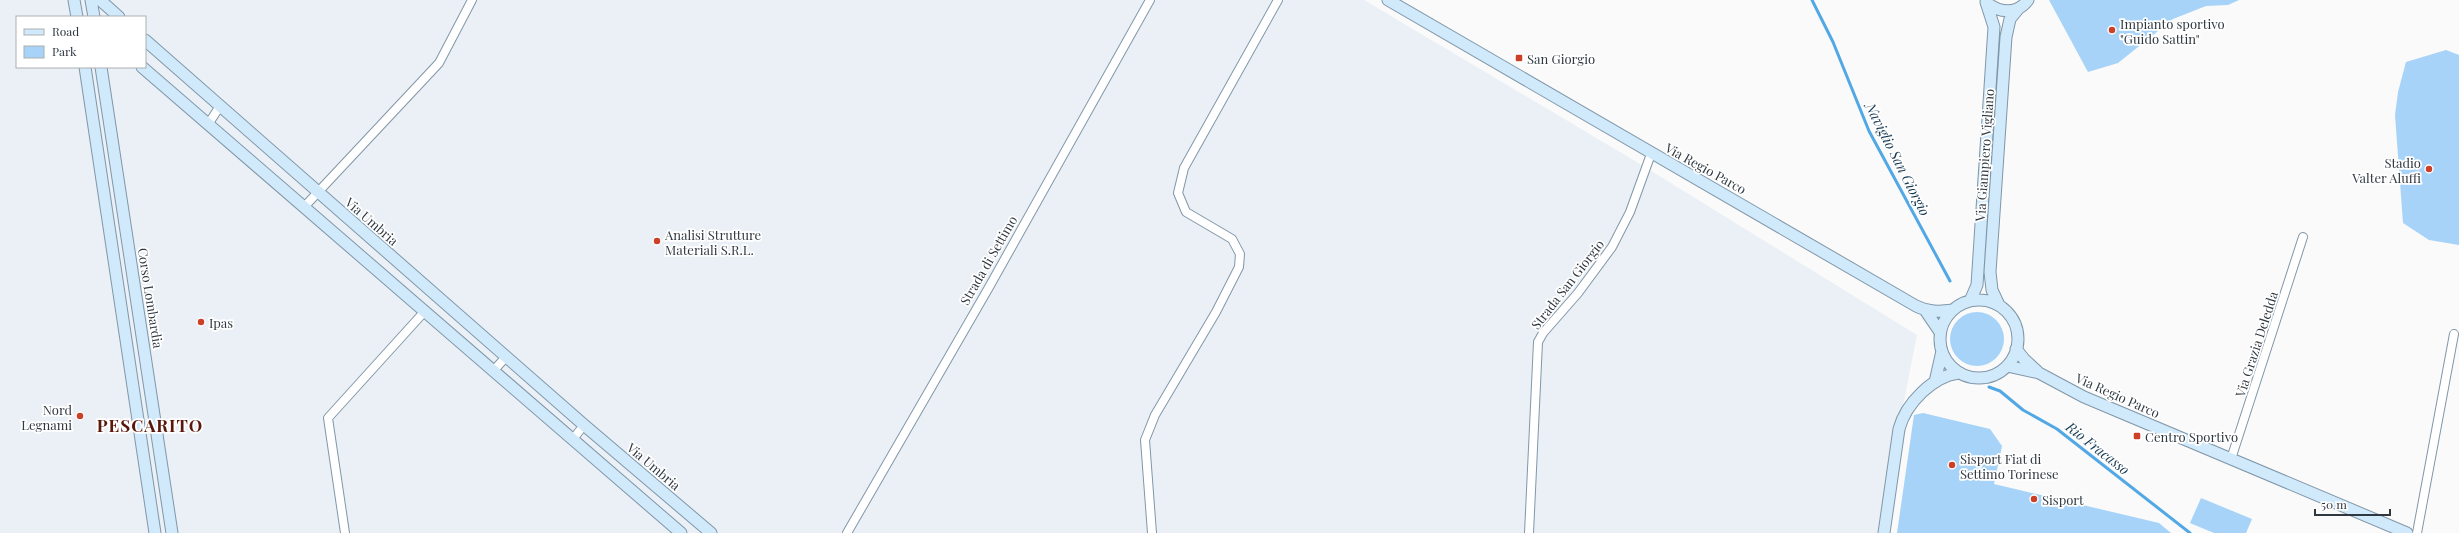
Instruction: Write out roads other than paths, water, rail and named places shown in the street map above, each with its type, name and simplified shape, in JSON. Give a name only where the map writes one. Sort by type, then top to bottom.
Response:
[{"type":"street","points":[[74,0],[78,16]]},
{"type":"street","points":[[91,0],[94,16]]},
{"type":"street","points":[[100,0],[118,16]]},
{"type":"street","points":[[305,206],[439,63],[472,0]]},
{"type":"street","name":"Strada di Settimo","points":[[847,533],[988,289],[1150,0]]},
{"type":"street","points":[[1152,533],[1145,440],[1155,415],[1216,312],[1239,267],[1240,254],[1232,239],[1186,212],[1178,193],[1184,168],[1278,0]]},
{"type":"street","name":"Via Regio Parco","points":[[1388,0],[1651,154],[1925,310],[1941,312],[1953,310]]},
{"type":"street","name":"Via Giampiero Vigliano","points":[[1999,306],[1992,290],[1990,272],[2008,25],[2019,8],[2028,0]]},
{"type":"street","points":[[1985,1],[2002,11],[2019,8]]},
{"type":"street","name":"Via Giampiero Vigliano","points":[[1970,301],[1977,285],[1994,27],[1985,1]]},
{"type":"street","name":"Via Umbria","points":[[146,41],[584,426],[706,531]]},
{"type":"street","points":[[85,68],[156,533]]},
{"type":"street","name":"Corso Lombardia","points":[[101,68],[172,533]]},
{"type":"street","points":[[143,68],[305,206],[681,533]]},
{"type":"street","points":[[209,123],[220,106]]},
{"type":"street","points":[[94,130],[111,128]]},
{"type":"street","name":"Strada San Giorgio","points":[[1529,533],[1538,342],[1543,333],[1578,293],[1612,248],[1630,212],[1651,154]]},
{"type":"street","name":"Via Grazia Deledda","points":[[2231,459],[2303,237]]},
{"type":"street","points":[[1934,382],[1942,351],[1940,332],[1943,324],[1953,310],[1970,301],[1987,301],[1999,306],[2008,314],[2015,324],[2018,336],[2016,349],[2007,366],[1996,374],[1984,378],[1971,377],[1959,373],[1948,363],[1942,351]]},
{"type":"street","name":"Via Regio Parco","points":[[1925,310],[1940,332]]},
{"type":"street","points":[[345,533],[328,418],[425,311]]},
{"type":"street","points":[[2417,533],[2454,334]]},
{"type":"street","name":"Via Regio Parco","points":[[2016,349],[2040,374]]},
{"type":"street","points":[[494,370],[506,357]]},
{"type":"street","name":"Via Regio Parco","points":[[2007,366],[2040,374],[2084,397],[2407,533]]},
{"type":"street","points":[[1884,533],[1901,423],[1911,405],[1934,382],[1944,376],[1959,373]]},
{"type":"street","points":[[136,403],[152,400]]},
{"type":"street","points":[[573,439],[584,426]]},
{"type":"waterway","name":"Naviglio San Giorgio","points":[[1812,0],[1833,42],[1869,131],[1950,281]]},
{"type":"waterway","name":"Rio Fracasso","points":[[1989,387],[2000,391],[2023,410],[2057,429],[2190,533]]},
{"type":"place","name":"Impianto sportivo \"Guido Sattin\"","points":[[2112,30]]},
{"type":"place","name":"San Giorgio","points":[[1519,58]]},
{"type":"place","name":"Stadio Valter Aluffi","points":[[2429,169]]},
{"type":"place","name":"Analisi Strutture Materiali S.R.L.","points":[[657,241]]},
{"type":"place","name":"Ipas","points":[[201,322]]},
{"type":"place","name":"Nord Legnami","points":[[80,416]]},
{"type":"place","name":"Centro Sportivo","points":[[2137,436]]},
{"type":"place","name":"Sisport Fiat di Settimo Torinese","points":[[1952,465]]},
{"type":"place","name":"Sisport","points":[[2034,499]]},
{"type":"district","name":"PESCARITO","points":[[150,425]]}]
